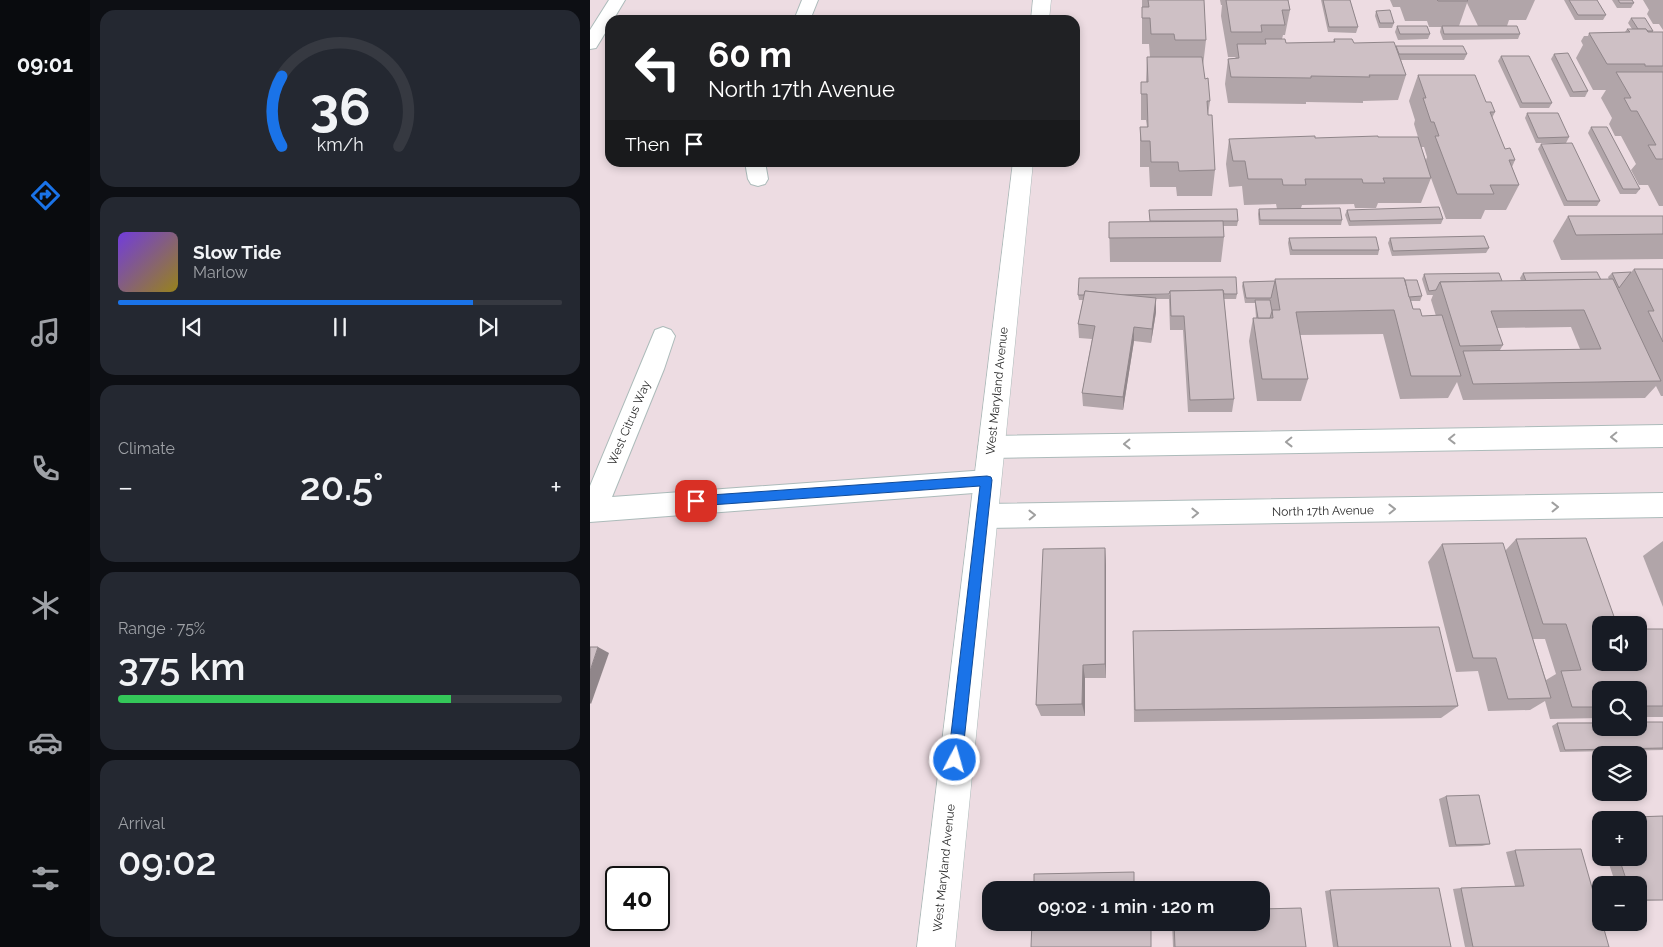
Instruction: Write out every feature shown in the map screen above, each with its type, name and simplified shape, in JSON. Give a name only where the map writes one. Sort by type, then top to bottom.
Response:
[{"type":"street","points":[[611,15],[617,0]]},
{"type":"street","points":[[804,15],[810,0]]},
{"type":"street","points":[[1040,15],[1042,0]]},
{"type":"street","points":[[590,44],[605,29]]},
{"type":"street","name":"West Maryland Avenue","points":[[936,947],[1022,167]]},
{"type":"street","name":"West Citrus Way","points":[[592,510],[652,369],[663,336]]},
{"type":"street","points":[[991,447],[1663,436]]},
{"type":"street","points":[[592,510],[987,480]]},
{"type":"street","name":"North 17th Avenue","points":[[984,516],[1663,505]]},
{"type":"building","points":[[1148,0],[1204,0],[1206,40],[1175,40],[1174,34],[1151,34],[1150,18],[1142,18],[1142,7],[1149,7]]},
{"type":"building","points":[[1226,0],[1288,0],[1290,10],[1282,10],[1285,25],[1261,25],[1262,32],[1231,32]]},
{"type":"building","points":[[1323,0],[1350,0],[1358,27],[1329,27]]},
{"type":"building","points":[[1467,0],[1468,1],[1438,1]]},
{"type":"building","points":[[1569,0],[1597,0],[1606,15],[1578,15]]},
{"type":"building","points":[[1618,0],[1632,0],[1634,3],[1620,3]]},
{"type":"building","points":[[1390,10],[1394,23],[1380,23],[1376,11]]},
{"type":"building","points":[[1631,18],[1645,18],[1653,31],[1638,29]]},
{"type":"building","points":[[1397,26],[1427,26],[1430,34],[1400,34]]},
{"type":"building","points":[[1442,26],[1517,26],[1520,34],[1444,34]]},
{"type":"building","points":[[1627,29],[1646,29],[1648,32],[1663,32],[1663,66],[1607,64],[1589,33],[1630,32]]},
{"type":"building","points":[[1265,39],[1285,39],[1286,43],[1335,42],[1334,39],[1352,39],[1354,43],[1394,42],[1406,75],[1369,75],[1370,77],[1311,76],[1311,78],[1231,77],[1228,59],[1239,58],[1237,44],[1266,44]]},
{"type":"building","points":[[1396,46],[1463,46],[1467,54],[1399,54]]},
{"type":"building","points":[[1568,53],[1588,91],[1573,92],[1554,54]]},
{"type":"building","points":[[1501,56],[1529,56],[1552,103],[1522,103]]},
{"type":"building","points":[[1147,57],[1202,57],[1205,79],[1208,78],[1210,101],[1207,101],[1208,115],[1212,115],[1215,170],[1179,171],[1178,162],[1151,162],[1150,141],[1141,141],[1140,127],[1148,127],[1147,94],[1141,94],[1141,82],[1148,82]]},
{"type":"building","points":[[1616,72],[1663,72],[1663,159],[1656,159],[1648,145],[1656,145],[1637,111],[1631,111],[1624,98],[1631,98]]},
{"type":"building","points":[[1418,75],[1475,75],[1486,102],[1491,102],[1495,112],[1490,112],[1505,149],[1510,148],[1515,160],[1509,160],[1519,185],[1490,185],[1494,194],[1457,194],[1435,136],[1439,136],[1434,122],[1431,122],[1423,98],[1426,98]]},
{"type":"building","points":[[1527,113],[1558,113],[1569,137],[1538,138]]},
{"type":"building","points":[[1591,127],[1607,127],[1640,189],[1623,189]]},
{"type":"building","points":[[1315,136],[1315,138],[1418,137],[1431,178],[1383,178],[1385,183],[1363,183],[1362,179],[1305,179],[1306,185],[1283,185],[1282,179],[1248,179],[1245,161],[1233,161],[1229,139]]},
{"type":"building","points":[[1572,143],[1600,201],[1567,201],[1541,144]]},
{"type":"building","points":[[1439,207],[1443,219],[1350,221],[1347,210]]},
{"type":"building","points":[[1340,208],[1342,220],[1260,220],[1259,209]]},
{"type":"building","points":[[1237,209],[1238,221],[1150,221],[1149,210]]},
{"type":"building","points":[[1568,216],[1663,216],[1663,234],[1576,235]]},
{"type":"building","points":[[1223,221],[1224,237],[1109,238],[1109,222]]},
{"type":"building","points":[[1484,236],[1489,248],[1393,251],[1390,238]]},
{"type":"building","points":[[1376,237],[1379,250],[1292,250],[1289,238]]},
{"type":"building","points":[[1634,269],[1663,269],[1663,342],[1648,311],[1654,311]]},
{"type":"building","points":[[1597,272],[1601,280],[1526,281],[1523,273]]},
{"type":"building","points":[[1631,272],[1619,288],[1612,273]]},
{"type":"building","points":[[1499,273],[1502,281],[1440,282],[1436,290],[1429,291],[1424,274]]},
{"type":"building","points":[[1236,277],[1237,294],[1224,294],[1223,290],[1170,291],[1169,294],[1119,295],[1085,291],[1084,295],[1078,295],[1079,278]]},
{"type":"building","points":[[1404,278],[1413,309],[1420,309],[1422,316],[1442,315],[1461,376],[1411,376],[1394,310],[1296,312],[1308,379],[1262,379],[1253,318],[1273,318],[1272,310],[1280,310],[1275,279]]},
{"type":"building","points":[[1613,279],[1661,381],[1473,384],[1463,351],[1601,349],[1584,310],[1491,311],[1503,345],[1460,346],[1440,282]]},
{"type":"building","points":[[1405,280],[1417,280],[1422,296],[1409,297]]},
{"type":"building","points":[[1275,281],[1271,298],[1246,298],[1243,282]]},
{"type":"building","points":[[1223,290],[1234,399],[1190,400],[1184,316],[1171,316],[1170,291]]},
{"type":"building","points":[[1085,291],[1156,298],[1152,329],[1134,327],[1123,397],[1082,393],[1095,326],[1078,324]]},
{"type":"building","points":[[1255,300],[1270,300],[1272,311],[1270,318],[1258,318]]},
{"type":"building","points":[[1586,538],[1614,616],[1592,616],[1592,671],[1647,671],[1647,629],[1663,629],[1663,706],[1647,706],[1647,681],[1592,681],[1592,707],[1572,707],[1561,671],[1581,670],[1566,624],[1543,624],[1516,539]]},
{"type":"building","points":[[1503,543],[1551,698],[1508,699],[1496,658],[1473,658],[1442,544]]},
{"type":"building","points":[[1105,548],[1105,664],[1083,665],[1082,704],[1036,705],[1043,549]]},
{"type":"building","points":[[1439,627],[1458,706],[1135,710],[1133,631]]},
{"type":"building","points":[[590,647],[598,647],[590,671]]},
{"type":"building","points":[[1647,722],[1663,722],[1663,748],[1647,748],[1647,746],[1592,746],[1592,749],[1565,750],[1557,723],[1592,723],[1592,736],[1647,736]]},
{"type":"building","points":[[1479,795],[1490,844],[1456,845],[1446,796]]},
{"type":"building","points":[[1663,816],[1663,900],[1647,900],[1647,876],[1625,876],[1622,866],[1647,866],[1647,817]]},
{"type":"building","points":[[1581,849],[1592,888],[1592,931],[1605,931],[1609,947],[1473,947],[1461,888],[1524,886],[1515,850]]},
{"type":"building","points":[[1134,872],[1134,881],[1034,881],[1034,874]]},
{"type":"building","points":[[1439,888],[1451,947],[1338,947],[1330,890]]},
{"type":"building","points":[[1301,908],[1306,947],[1175,947],[1174,931],[1270,931],[1270,909]]},
{"type":"building","points":[[1032,931],[1151,931],[1151,947],[1031,947]]},
{"type":"route","points":[[696,501],[987,480],[955,760]]}]
